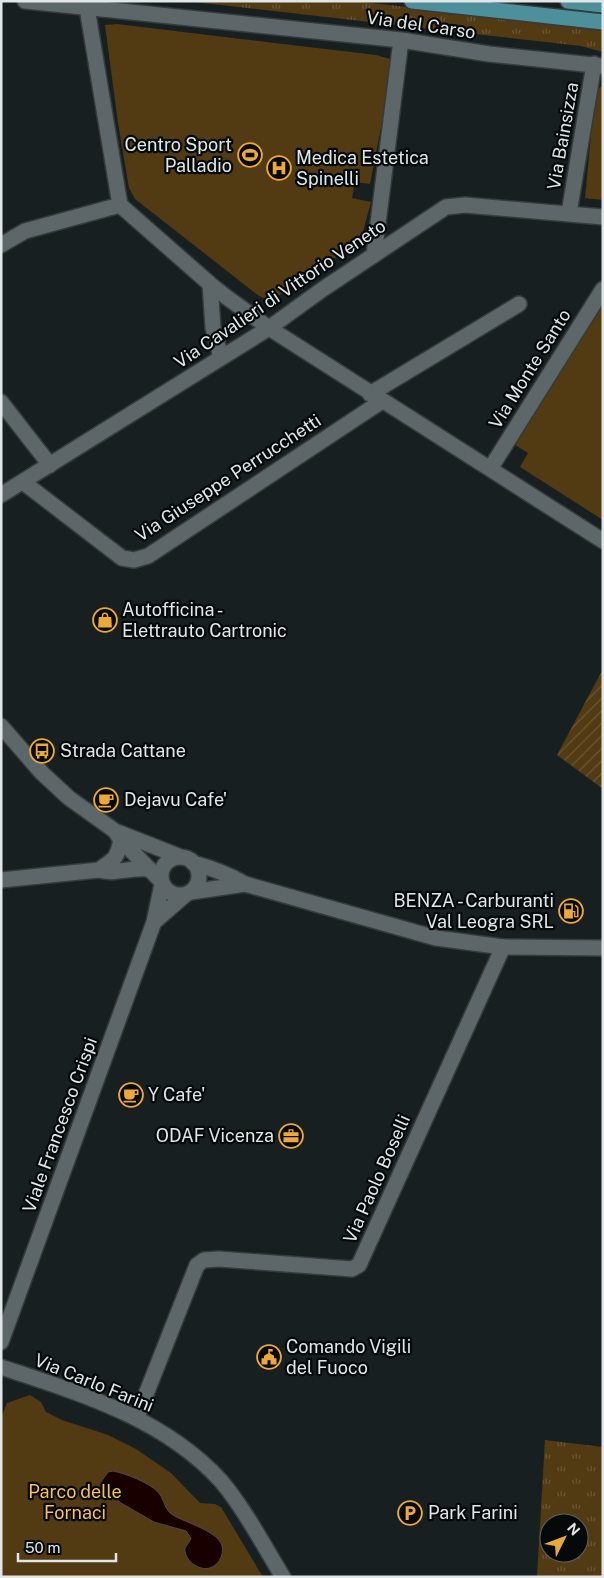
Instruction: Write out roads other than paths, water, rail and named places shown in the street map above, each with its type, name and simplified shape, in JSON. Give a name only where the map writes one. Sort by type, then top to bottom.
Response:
[{"type":"main road","points":[[412,1],[603,22]]},
{"type":"main road","points":[[568,1],[603,5]]},
{"type":"street","name":"Via del Carso","points":[[25,1],[400,40],[489,54],[598,65]]},
{"type":"street","points":[[87,8],[120,205],[210,284],[269,328],[603,541]]},
{"type":"street","points":[[374,255],[400,40]]},
{"type":"street","name":"Via Bainsizza","points":[[569,213],[598,65]]},
{"type":"street","name":"Via Cavalieri di Vittorio Veneto","points":[[1,495],[269,328],[446,207],[465,204],[603,217]]},
{"type":"street","points":[[1,245],[25,231],[120,205]]},
{"type":"street","points":[[210,284],[213,328],[221,357]]},
{"type":"street","name":"Via Monte Santo","points":[[490,470],[603,289]]},
{"type":"street","name":"Via Giuseppe Perrucchetti","points":[[23,482],[122,558],[134,560],[148,556],[376,398],[519,304]]},
{"type":"street","points":[[1,402],[50,465]]},
{"type":"street","points":[[1,726],[62,792],[118,835],[171,894],[177,896],[244,884]]},
{"type":"street","points":[[118,835],[128,835],[187,860],[214,868],[244,884],[436,938],[504,947],[603,948]]},
{"type":"street","points":[[1,880],[99,870],[113,861],[118,851],[118,835]]},
{"type":"street","name":"Viale Francesco Crispi","points":[[1,1342],[154,922],[162,883],[161,874],[166,863],[170,860],[187,860]]},
{"type":"street","points":[[187,860],[197,867],[199,879],[197,885],[188,893]]},
{"type":"street","points":[[99,870],[106,873],[134,868],[148,869]]},
{"type":"street","name":"Viale Francesco Crispi","points":[[154,922],[188,893]]},
{"type":"street","name":"Via Paolo Boselli","points":[[137,1417],[198,1265],[204,1260],[219,1258],[352,1269],[359,1265],[504,947]]},
{"type":"street","name":"Via Carlo Farini","points":[[1,1367],[52,1384],[137,1417],[180,1444],[220,1481],[234,1499],[282,1577]]},
{"type":"place","name":"Centro Sport Palladio","points":[[250,155]]},
{"type":"place","name":"Medica Estetica Spinelli","points":[[279,168]]},
{"type":"place","name":"Autofficina - Elettrauto Cartronic","points":[[105,620]]},
{"type":"place","name":"Strada Cattane","points":[[42,751]]},
{"type":"place","name":"Dejavu Cafe'","points":[[106,800]]},
{"type":"place","name":"BENZA - Carburanti Val Leogra SRL","points":[[571,911]]},
{"type":"place","name":"Y Cafe'","points":[[131,1095]]},
{"type":"place","name":"ODAF Vicenza","points":[[291,1136]]},
{"type":"place","name":"Comando Vigili del Fuoco","points":[[269,1357]]},
{"type":"place","name":"Park Farini","points":[[410,1513]]},
{"type":"park label","name":"Parco delle Fornaci","points":[[75,1502]]}]
